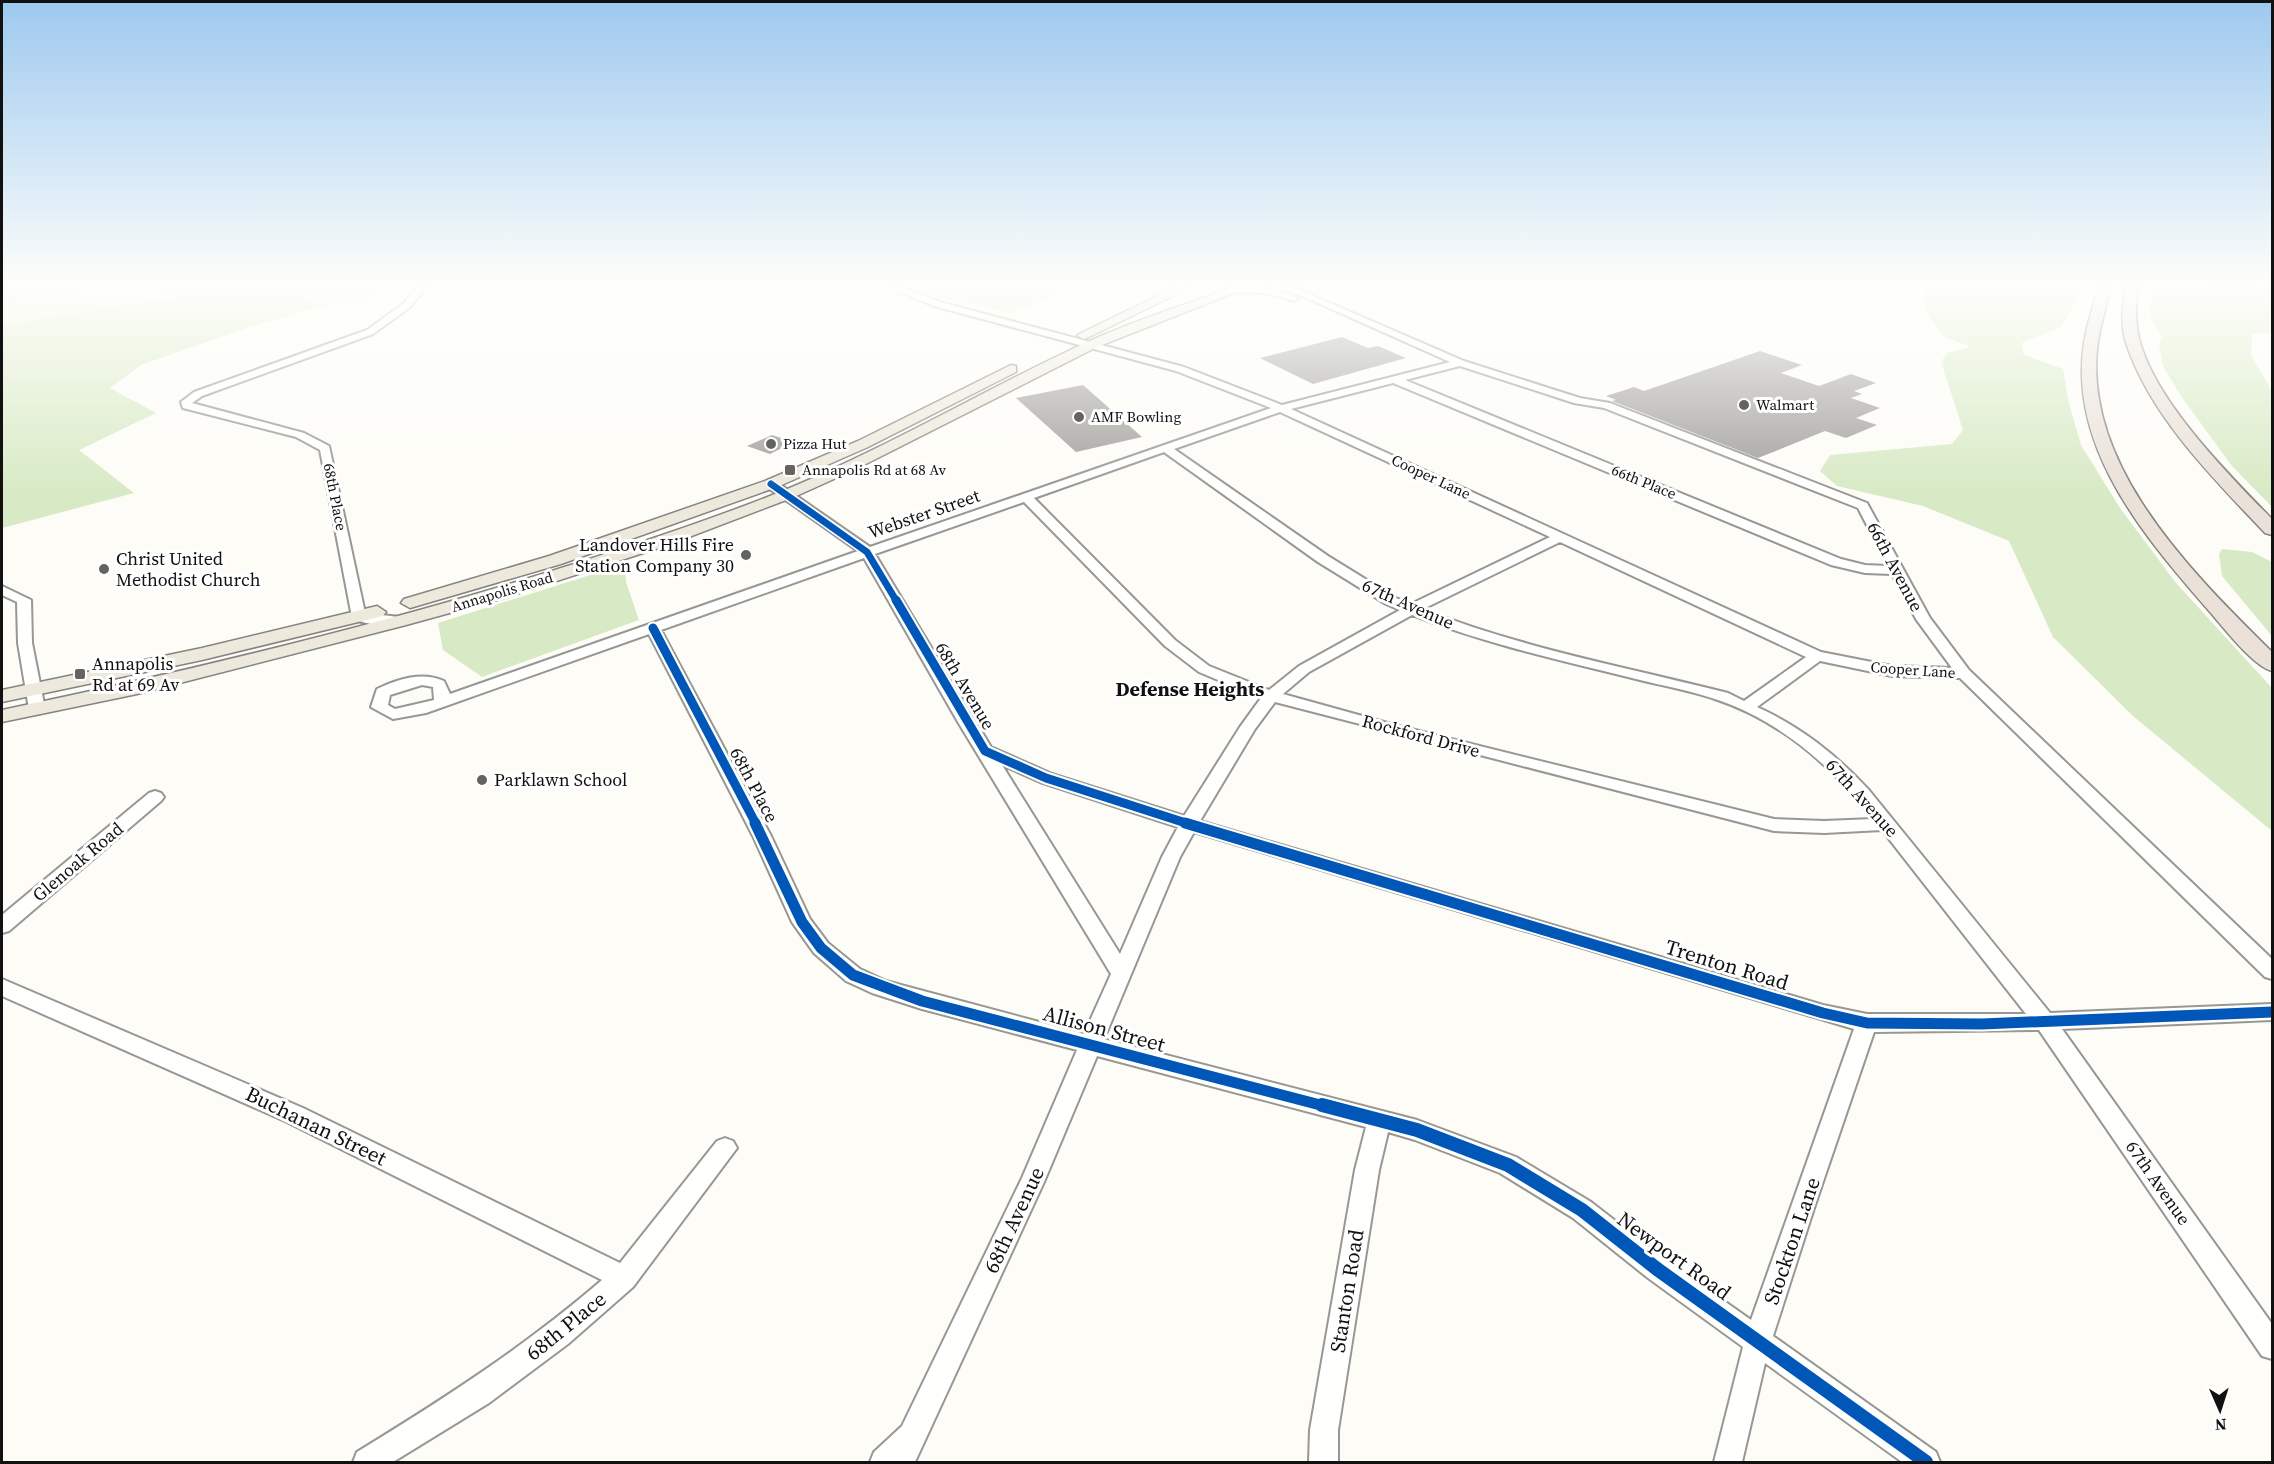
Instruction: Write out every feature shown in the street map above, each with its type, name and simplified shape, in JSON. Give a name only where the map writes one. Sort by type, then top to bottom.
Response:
[{"type":"highway","points":[[2089,355],[2088,375],[2096,428],[2109,459],[2151,526],[2183,567],[2272,664]]},
{"type":"highway","points":[[2139,355],[2169,407],[2220,474],[2272,529]]},
{"type":"main road","name":"Annapolis Road","points":[[2,696],[36,700],[178,678],[498,594],[617,556],[788,494],[849,467],[1071,355]]},
{"type":"main road","name":"Annapolis Road","points":[[2,716],[36,700],[359,617],[555,560],[771,484],[863,444],[1027,361]]},
{"type":"street","name":"68th Place","points":[[305,355],[198,394],[186,402],[187,406],[300,435],[325,448],[359,617]]},
{"type":"street","name":"Cooper Lane","points":[[1132,355],[1200,375],[1282,408],[1817,656],[1892,671],[1964,673]]},
{"type":"street","name":"66th Avenue","points":[[1442,355],[1578,401],[1606,405],[1863,506],[1923,619],[1964,673],[2272,972]]},
{"type":"street","name":"Webster Street","points":[[442,702],[1025,496],[1282,408],[1460,363]]},
{"type":"street","name":"66th Place","points":[[1395,380],[1836,562],[1865,569],[1896,570]]},
{"type":"street","name":"67th Avenue","points":[[1166,448],[1347,575],[1410,610],[1507,642],[1668,681],[1747,706],[1806,741],[1833,762],[1887,824],[2045,1022],[2272,1346]]},
{"type":"street","name":"68th Avenue","points":[[771,484],[867,552],[966,722],[1122,975]]},
{"type":"street","name":"Rockford Drive","points":[[1025,496],[1185,656],[1223,678],[1271,696],[1409,734],[1774,825],[1824,827],[1887,824]]},
{"type":"street","points":[[1188,824],[1224,763],[1271,696],[1304,669],[1410,610],[1561,537]]},
{"type":"street","points":[[2,590],[24,600],[25,643],[36,700]]},
{"type":"street","points":[[359,617],[399,621]]},
{"type":"street","name":"68th Place","points":[[653,628],[762,836],[802,922],[821,948],[829,954]]},
{"type":"street","points":[[1747,706],[1817,656]]},
{"type":"street","name":"68th Avenue","points":[[900,1462],[1032,1182],[1171,857],[1188,824],[1046,778],[985,751]]},
{"type":"street","name":"Glenoak Road","points":[[2,926],[155,797]]},
{"type":"street","name":"Trenton Road","points":[[1188,824],[1812,1010],[1867,1023],[2045,1022],[2272,1012]]},
{"type":"street","name":"Allison Street","points":[[829,954],[853,975],[879,987],[1379,1120]]},
{"type":"street","name":"Buchanan Street","points":[[2,987],[295,1114],[624,1278]]},
{"type":"street","name":"Stockton Lane","points":[[1728,1462],[1740,1400],[1760,1341],[1775,1285],[1852,1057],[1867,1023]]},
{"type":"street","name":"Newport Road","points":[[1379,1120],[1471,1150],[1537,1181],[1582,1210],[1658,1269],[1926,1462]]},
{"type":"street","name":"Stanton Road","points":[[1323,1462],[1324,1430],[1365,1181],[1379,1120]]},
{"type":"street","name":"68th Place","points":[[368,1462],[488,1387],[559,1335],[624,1278],[725,1148]]},
{"type":"street","points":[[884,1462],[916,1429]]},
{"type":"green space","points":[[2,355],[168,355],[141,365],[110,388],[156,413],[79,450],[134,493],[2,528]]},
{"type":"green space","points":[[1945,355],[2025,355],[2063,369],[2069,404],[2081,445],[2120,508],[2176,583],[2272,688],[2272,831],[2133,716],[2053,637],[2009,541],[1923,506],[1837,486],[1820,471],[1830,455],[1952,444],[1963,430],[1941,362]]},
{"type":"green space","points":[[2161,355],[2251,355],[2272,391],[2272,507],[2232,466],[2181,396],[2163,366]]},
{"type":"green space","points":[[2222,549],[2252,552],[2272,562],[2272,636],[2222,576],[2219,554]]},
{"type":"green space","points":[[625,564],[626,582],[639,620],[482,677],[443,650],[438,623]]},
{"type":"building","points":[[1270,355],[1400,355],[1406,358],[1313,384],[1260,358]]},
{"type":"building","name":"Walmart","points":[[1747,355],[1773,355],[1802,365],[1781,373],[1819,386],[1851,374],[1876,383],[1854,391],[1862,394],[1851,398],[1880,408],[1856,418],[1877,425],[1846,438],[1825,431],[1758,458],[1612,401],[1616,400],[1606,396],[1634,387],[1644,391]]},
{"type":"building","name":"AMF Bowling","points":[[1083,385],[1142,437],[1076,452],[1016,398]]},
{"type":"building","name":"Pizza Hut","points":[[772,435],[794,442],[770,454],[747,446]]},
{"type":"cycle path","points":[[771,484],[867,552],[985,751],[1046,778],[1188,824],[1823,1013],[1867,1023],[1982,1024],[2272,1012]]},
{"type":"cycle path","points":[[653,628],[762,836],[802,922],[821,948],[853,975],[879,987],[922,1001],[1417,1130],[1508,1165],[1582,1210],[1657,1269],[1926,1462]]},
{"type":"place","name":"Walmart","points":[[1744,405]]},
{"type":"place","name":"AMF Bowling","points":[[1079,417]]},
{"type":"place","name":"Pizza Hut","points":[[771,444]]},
{"type":"place","name":"Annapolis Rd at 68 Av","points":[[790,470]]},
{"type":"place","name":"Landover Hills Fire Station Company 30","points":[[746,555]]},
{"type":"place","name":"Christ United Methodist Church","points":[[104,569]]},
{"type":"place","name":"Annapolis Rd at 69 Av","points":[[80,674]]},
{"type":"place","name":"Parklawn School","points":[[482,780]]},
{"type":"district","name":"Defense Heights","points":[[1190,689]]}]
